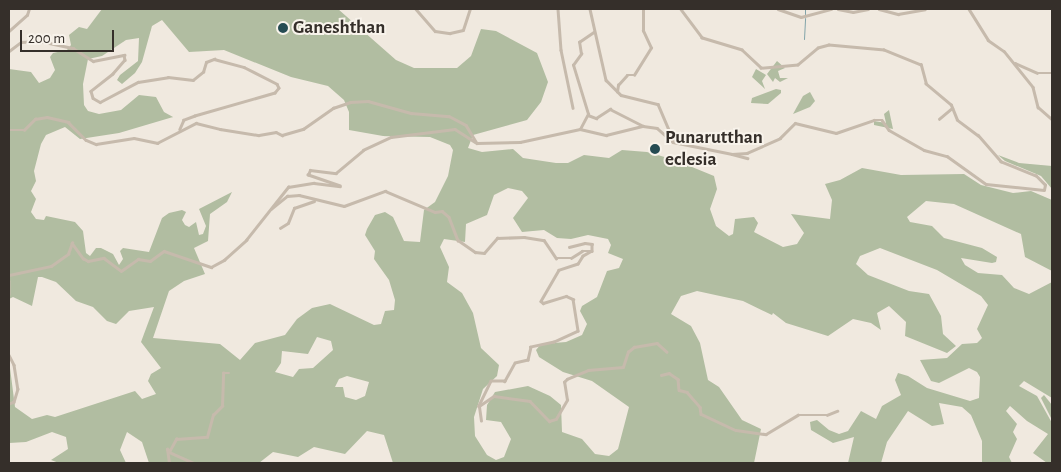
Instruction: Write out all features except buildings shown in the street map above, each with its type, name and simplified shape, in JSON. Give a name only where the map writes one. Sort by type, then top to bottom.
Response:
[{"type":"street","points":[[9,31],[27,15],[29,9]]},
{"type":"street","points":[[70,9],[89,9]]},
{"type":"street","points":[[416,9],[436,31],[450,33],[463,30],[470,9]]},
{"type":"street","points":[[558,9],[560,50],[573,108]]},
{"type":"street","points":[[590,9],[606,80],[617,94],[658,104],[673,142]]},
{"type":"street","points":[[617,94],[618,85],[627,75],[634,75],[651,48],[643,31],[643,9]]},
{"type":"street","points":[[680,9],[702,38],[742,50],[761,68],[798,65],[818,48],[829,45],[872,47],[894,52],[921,65],[926,84],[952,108],[957,120],[978,136],[1000,162],[1036,176],[1045,185],[1044,190],[986,184],[947,156],[924,150],[889,130],[882,120],[874,120],[836,133],[796,123],[780,138],[747,153],[732,154]]},
{"type":"street","points":[[778,9],[801,17],[830,9]]},
{"type":"street","points":[[838,9],[853,12],[868,9]]},
{"type":"street","points":[[879,9],[898,14],[926,9]]},
{"type":"street","points":[[970,9],[988,40],[1010,58],[1037,72],[1052,73]]},
{"type":"street","points":[[580,129],[588,114],[573,65],[581,54],[579,42],[594,32]]},
{"type":"street","points":[[9,51],[21,42],[40,41],[73,48],[93,61],[124,55],[125,60],[113,74],[92,91],[93,98],[100,102],[138,82],[168,77],[193,80],[202,72],[206,62],[214,59],[244,67],[277,84],[279,88],[274,93],[184,120],[180,129]]},
{"type":"street","points":[[1010,58],[1032,87],[1038,107],[1052,119]]},
{"type":"street","points":[[9,130],[24,130],[34,119],[53,118],[68,122],[86,140],[96,144],[134,138],[148,143],[165,139],[180,129],[196,123],[259,135],[276,132],[282,135],[303,129],[334,108],[350,102],[368,101],[411,113],[449,116],[466,125],[477,143]]},
{"type":"street","points":[[939,119],[952,108]]},
{"type":"street","points":[[588,114],[596,118],[610,109],[643,126],[657,128],[673,142],[747,158]]},
{"type":"street","points":[[9,275],[51,266],[68,254],[72,243],[83,258],[88,261],[104,258],[121,271],[138,259],[150,261],[164,251],[211,266],[224,260],[246,240],[281,192],[295,184],[338,187],[338,183],[307,174],[310,170],[336,172],[363,150],[391,137],[455,129],[477,143],[520,142],[580,129],[606,135],[643,126]]},
{"type":"street","points":[[271,208],[287,196],[344,206],[366,196],[389,192],[435,212],[442,211],[448,217],[458,240],[475,252],[484,253],[497,238],[524,237],[544,240],[556,258],[571,258],[582,251],[592,251]]},
{"type":"street","points":[[280,228],[288,223],[298,205],[315,200]]},
{"type":"street","points":[[569,247],[586,243],[592,244],[592,251]]},
{"type":"street","points":[[481,421],[479,406],[491,381],[504,381],[515,363],[528,360],[531,347],[554,342],[578,331],[573,298],[566,296],[543,303],[541,301],[559,270],[568,264],[578,264],[583,256],[592,251]]},
{"type":"street","points":[[9,281],[9,294]]},
{"type":"street","points":[[479,406],[494,396],[530,401],[549,421],[556,418],[567,400],[564,382],[567,379],[588,370],[623,367],[628,352],[634,347],[656,343],[667,352]]},
{"type":"street","points":[[9,355],[14,365],[18,389],[14,402],[9,404]]},
{"type":"street","points":[[661,375],[670,372],[678,379],[679,390],[687,392],[700,407],[701,414],[736,430],[766,434],[798,415],[828,415],[837,411]]},
{"type":"street","points":[[169,463],[170,452],[167,449],[170,450],[176,439],[207,437],[213,415],[222,406],[223,373],[229,373]]},
{"type":"street","points":[[170,452],[194,463]]},
{"type":"green space","points":[[102,9],[338,9],[396,60],[414,68],[457,68],[471,56],[481,29],[496,31],[537,53],[548,82],[541,102],[527,120],[473,135],[468,148],[482,152],[513,149],[523,158],[556,163],[568,163],[584,155],[609,158],[622,150],[647,152],[675,160],[714,176],[717,189],[710,209],[716,226],[729,236],[733,234],[735,219],[754,217],[758,223],[754,232],[783,247],[797,244],[804,233],[791,214],[830,219],[832,200],[825,184],[840,180],[862,168],[901,175],[964,174],[981,185],[1013,193],[1031,191],[1052,200],[1052,271],[1025,257],[1021,234],[954,204],[926,201],[907,217],[910,222],[932,226],[944,238],[982,248],[997,257],[996,262],[992,263],[961,258],[965,265],[978,273],[1002,275],[1014,288],[1029,294],[1052,282],[1052,398],[1024,381],[1019,386],[1037,396],[1052,423],[1052,463],[1047,463],[1033,453],[1048,434],[1027,421],[1010,406],[1006,411],[1017,424],[1013,432],[1017,439],[1009,457],[1012,463],[982,463],[982,441],[971,415],[962,407],[939,403],[944,424],[932,426],[908,411],[887,442],[881,463],[848,463],[854,437],[833,443],[811,430],[810,422],[817,420],[829,430],[839,434],[848,431],[861,411],[876,419],[882,406],[901,395],[895,380],[898,373],[908,376],[927,388],[970,401],[979,398],[980,377],[977,372],[969,368],[939,383],[931,381],[920,360],[947,358],[962,344],[977,343],[982,338],[977,329],[988,305],[981,296],[937,270],[880,248],[860,256],[856,264],[868,275],[909,291],[929,294],[941,316],[943,334],[956,346],[947,353],[905,336],[906,322],[889,306],[877,313],[881,330],[871,323],[853,319],[828,336],[786,323],[773,313],[772,315],[743,301],[697,291],[681,296],[671,314],[691,326],[700,343],[708,380],[719,387],[742,420],[761,429],[754,463],[393,463],[384,435],[367,431],[345,454],[314,447],[298,457],[273,452],[259,463],[149,463],[142,442],[127,432],[120,450],[126,463],[59,463],[51,460],[68,449],[66,437],[52,432],[26,442],[9,443],[10,368],[15,407],[32,419],[47,415],[55,417],[135,391],[142,399],[156,394],[148,381],[151,374],[161,368],[141,342],[154,307],[129,311],[116,324],[107,321],[93,307],[76,301],[56,282],[42,277],[38,277],[32,306],[13,297],[9,299],[9,69],[31,72],[39,83],[50,78],[55,70],[50,57],[53,53],[67,50],[71,45],[69,35],[79,27],[87,29]],"holes":[[[162,20],[189,52],[224,50],[291,77],[328,86],[344,100],[349,112],[349,130],[383,136],[430,137],[450,145],[453,150],[448,176],[435,202],[424,210],[420,242],[404,241],[393,217],[385,212],[375,215],[367,229],[365,235],[375,251],[374,259],[389,280],[395,300],[394,310],[385,311],[381,324],[374,325],[330,304],[312,308],[297,319],[285,335],[255,343],[240,360],[220,344],[153,338],[169,291],[184,281],[205,274],[194,248],[208,241],[210,214],[227,202],[232,192],[199,209],[206,226],[203,234],[199,235],[196,222],[189,227],[185,225],[182,220],[186,212],[182,210],[169,213],[162,218],[149,252],[123,248],[120,251],[123,259],[119,265],[113,254],[101,248],[96,248],[90,256],[86,253],[83,231],[75,222],[46,216],[44,220],[36,219],[31,212],[36,199],[31,191],[36,181],[34,171],[41,144],[46,135],[65,127],[80,139],[119,133],[173,117],[164,112],[156,97],[139,95],[121,110],[99,114],[88,111],[84,105],[83,84],[88,59],[102,56],[126,40],[139,38],[138,61],[120,75],[117,80],[122,84],[135,73],[142,62],[152,26]],[[508,188],[522,191],[528,198],[513,218],[522,232],[544,230],[557,238],[571,239],[588,235],[608,239],[611,245],[608,253],[623,259],[619,268],[607,271],[597,297],[582,306],[580,311],[587,324],[582,335],[566,342],[541,344],[536,350],[539,357],[563,372],[592,381],[629,407],[618,449],[609,456],[595,454],[582,439],[562,432],[561,405],[550,396],[528,386],[495,392],[487,405],[486,420],[501,422],[511,439],[504,457],[496,460],[487,455],[475,436],[474,417],[483,389],[497,376],[499,365],[481,348],[473,313],[462,293],[447,282],[449,267],[440,247],[444,239],[465,242],[466,224],[487,215],[494,195]],[[317,337],[331,341],[333,350],[313,368],[299,369],[293,377],[275,372],[281,363],[282,351],[308,354]],[[347,376],[369,382],[365,396],[356,400],[345,397],[343,387],[335,387],[339,379]]]},
{"type":"green space","points":[[777,61],[785,68],[778,71],[780,78],[788,78],[780,82],[775,78],[773,82],[767,74]]},
{"type":"green space","points":[[756,69],[766,75],[762,81],[765,89],[752,77]]},
{"type":"green space","points":[[776,89],[781,90],[781,93],[768,104],[751,103],[752,98]]},
{"type":"green space","points":[[810,92],[815,101],[810,107],[793,114],[803,96]]},
{"type":"green space","points":[[889,110],[893,129],[874,125],[874,121],[886,123],[884,114]]},
{"type":"green space","points":[[998,155],[1019,163],[1052,166],[1052,189],[1041,176],[1005,161]]},
{"type":"green space","points":[[1044,395],[1052,405],[1052,420],[1041,398]]},
{"type":"waterway","points":[[805,9],[805,14]]},
{"type":"waterway","points":[[804,39],[805,18]]},
{"type":"place","name":"Ganeshthan","points":[[283,28]]},
{"type":"place","name":"Punarutthan eclesia","points":[[655,149]]}]
